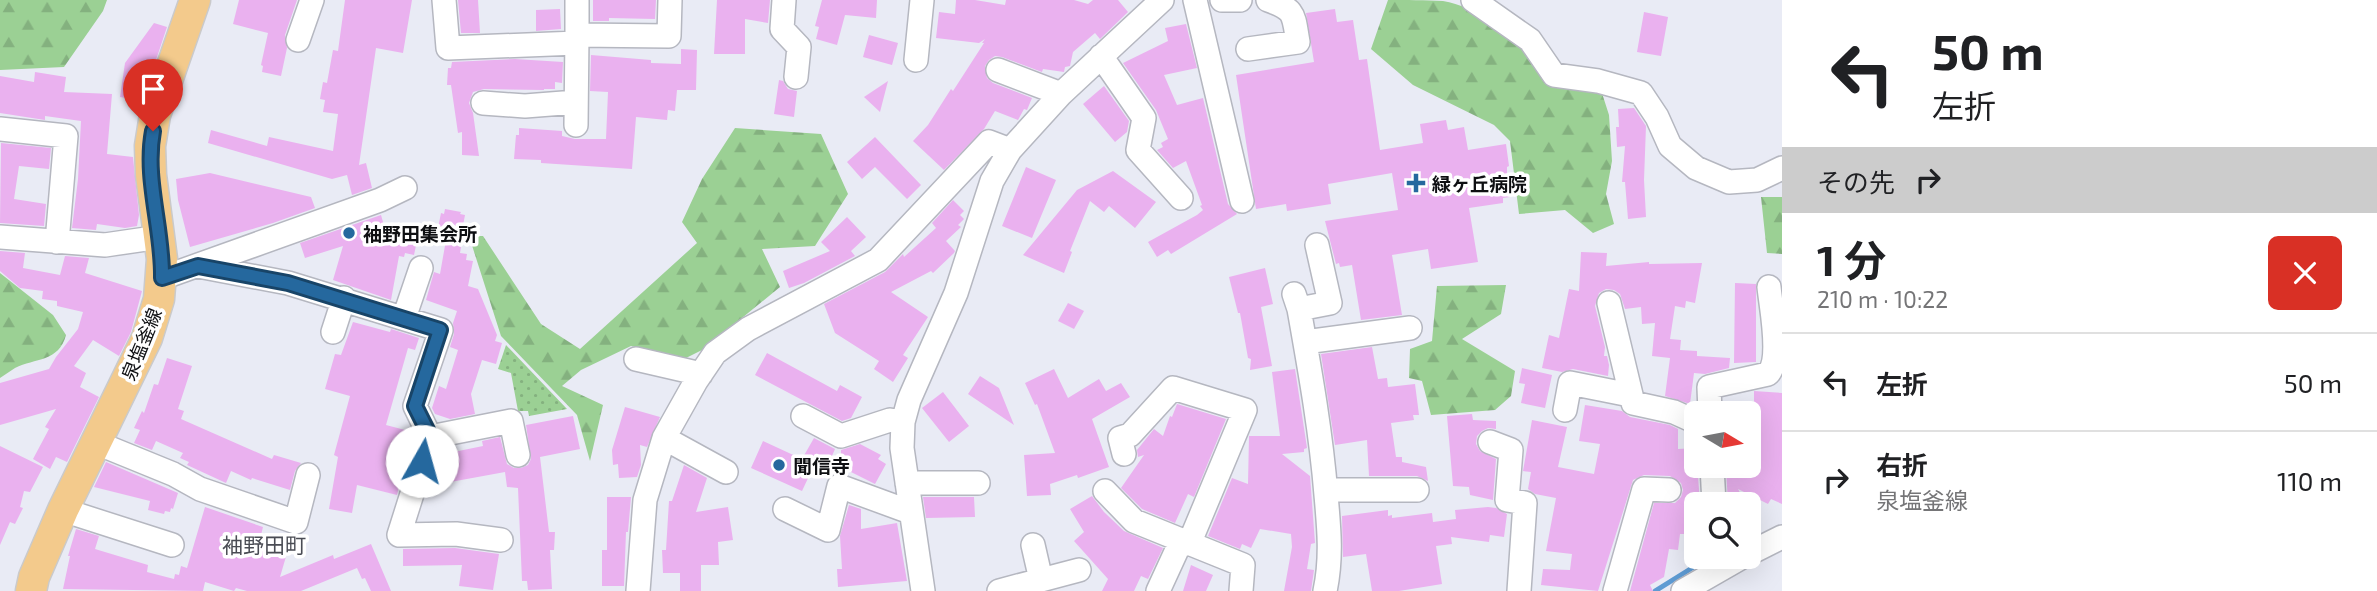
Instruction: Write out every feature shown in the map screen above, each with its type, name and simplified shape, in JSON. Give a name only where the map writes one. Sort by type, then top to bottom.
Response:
[{"type":"main road","name":"泉塩釜線","points":[[31,591],[34,577],[63,510],[147,338],[159,299],[162,278],[160,237],[151,175],[150,146],[155,115],[195,0]]},
{"type":"street","points":[[298,40],[312,0]]},
{"type":"street","points":[[444,0],[448,48],[669,36],[670,0]]},
{"type":"street","points":[[576,125],[577,0]]},
{"type":"street","points":[[784,0],[782,29],[799,47],[796,77]]},
{"type":"street","points":[[916,60],[922,0]]},
{"type":"street","points":[[923,591],[902,448],[904,422],[909,400],[956,293],[992,181],[1010,150],[1061,94],[1161,0]]},
{"type":"street","points":[[1195,0],[1242,201]]},
{"type":"street","points":[[1222,0],[1240,0]]},
{"type":"street","points":[[1248,49],[1298,42],[1293,17],[1286,6],[1268,0]]},
{"type":"street","points":[[1483,3],[1530,40],[1554,75],[1598,81],[1642,93],[1670,146],[1696,168],[1729,181],[1757,180],[1782,168]]},
{"type":"street","points":[[1101,56],[1144,118],[1138,150],[1181,198]]},
{"type":"street","points":[[998,70],[1061,94]]},
{"type":"street","points":[[483,103],[525,106],[576,102]]},
{"type":"street","points":[[0,129],[66,136],[57,242]]},
{"type":"street","points":[[638,591],[645,500],[664,438],[715,353],[748,329],[878,260],[989,142],[1010,150]]},
{"type":"street","points":[[162,278],[380,201],[405,188]]},
{"type":"street","points":[[0,237],[106,244],[160,237]]},
{"type":"street","points":[[1317,245],[1330,303],[1296,301],[1321,438],[1331,548],[1325,591]]},
{"type":"street","points":[[198,266],[288,283],[344,298],[440,330],[415,406],[430,436],[398,535],[456,534],[501,540]]},
{"type":"street","points":[[404,318],[421,268]]},
{"type":"street","points":[[1710,401],[1709,387],[1768,374],[1774,368],[1769,287]]},
{"type":"street","points":[[333,332],[344,298]]},
{"type":"street","points":[[1609,303],[1633,403],[1684,417]]},
{"type":"street","points":[[1305,342],[1410,328]]},
{"type":"street","points":[[636,359],[701,374]]},
{"type":"street","points":[[1565,410],[1570,383],[1630,395]]},
{"type":"street","points":[[1120,440],[1130,435],[1173,388],[1245,410],[1185,543],[1158,591]]},
{"type":"street","points":[[803,416],[841,436],[890,420],[904,422]]},
{"type":"street","points":[[430,436],[511,421],[518,456]]},
{"type":"street","points":[[664,438],[726,472]]},
{"type":"street","points":[[1490,442],[1511,450],[1507,500],[1535,504],[1519,591]]},
{"type":"street","points":[[97,443],[173,474],[200,489],[296,522],[308,475]]},
{"type":"street","points":[[906,483],[978,483]]},
{"type":"street","points":[[785,509],[828,530],[839,486],[910,512]]},
{"type":"street","points":[[1326,489],[1417,490]]},
{"type":"street","points":[[1615,591],[1644,489],[1669,489]]},
{"type":"street","points":[[1105,491],[1134,521],[1243,565],[1241,591]]},
{"type":"street","points":[[63,510],[172,545]]},
{"type":"street","points":[[1761,548],[1782,537]]},
{"type":"street","points":[[1033,545],[1041,580]]},
{"type":"street","points":[[1684,591],[1711,569]]},
{"type":"street","points":[[999,591],[1079,570]]},
{"type":"green space","points":[[0,0],[107,0],[103,11],[64,67],[0,70]]},
{"type":"green space","points":[[1388,0],[1443,1],[1477,13],[1492,22],[1518,45],[1551,87],[1601,90],[1609,115],[1612,161],[1606,194],[1614,224],[1593,233],[1565,210],[1519,214],[1510,141],[1494,125],[1413,85],[1371,49]]},
{"type":"green space","points":[[735,128],[821,134],[848,194],[815,246],[762,249],[780,287],[704,349],[684,359],[631,346],[581,370],[562,386],[603,405],[590,461],[577,415],[501,336],[469,236],[483,236],[541,324],[580,349],[697,243],[682,222],[702,179]]},
{"type":"green space","points":[[1761,197],[1782,197],[1782,254],[1767,253]]},
{"type":"green space","points":[[0,273],[53,315],[66,335],[63,344],[52,355],[15,368],[0,378]]},
{"type":"green space","points":[[1506,285],[1501,314],[1462,339],[1515,371],[1511,396],[1495,410],[1431,415],[1422,381],[1409,378],[1410,349],[1432,341],[1437,286]]},
{"type":"green space","points":[[506,345],[567,409],[529,416],[528,411],[518,411],[511,373],[498,369]]},
{"type":"building","points":[[239,0],[297,0],[285,35],[287,48],[281,76],[262,72],[268,33],[233,24]]},
{"type":"building","points":[[345,0],[412,0],[403,53],[376,48],[359,165],[366,163],[372,188],[352,195],[347,175],[332,179],[208,143],[211,130],[267,146],[269,137],[333,151],[338,114],[323,112],[325,100],[320,99],[323,82],[327,83],[333,50],[338,51]]},
{"type":"building","points":[[458,0],[478,0],[480,33],[461,33]]},
{"type":"building","points":[[593,0],[656,0],[655,19],[609,18],[609,21],[593,21]]},
{"type":"building","points":[[717,0],[770,0],[768,23],[745,19],[745,54],[714,54]]},
{"type":"building","points":[[822,0],[877,0],[876,18],[845,15],[837,45],[816,39],[819,27],[815,26]]},
{"type":"building","points":[[956,0],[1005,5],[1006,0],[1074,0],[1088,4],[1093,0],[1118,0],[1128,12],[1100,39],[1095,33],[1073,52],[1070,66],[1065,67],[1064,72],[1043,69],[1042,72],[1002,57],[995,56],[989,60],[985,66],[987,78],[993,83],[1032,98],[1027,110],[1024,109],[1018,120],[995,111],[984,129],[944,170],[913,141],[928,125],[951,89],[953,91],[984,43],[985,39],[979,43],[936,38],[939,12],[955,14]]},
{"type":"building","points":[[560,9],[561,29],[536,31],[536,10]]},
{"type":"building","points":[[1335,9],[1337,22],[1353,20],[1359,60],[1367,59],[1380,150],[1423,143],[1420,124],[1446,120],[1448,130],[1464,127],[1468,150],[1506,144],[1510,197],[1503,198],[1503,203],[1469,208],[1478,262],[1431,269],[1428,249],[1392,255],[1402,315],[1361,320],[1352,265],[1340,267],[1339,263],[1336,264],[1325,221],[1398,210],[1392,173],[1328,184],[1331,204],[1287,211],[1286,204],[1256,209],[1236,75],[1314,62],[1306,13]]},
{"type":"building","points":[[1644,12],[1668,17],[1661,56],[1637,52]]},
{"type":"building","points":[[154,23],[167,27],[155,63],[143,62],[137,100],[120,97],[125,63]]},
{"type":"building","points":[[1186,24],[1197,68],[1164,75],[1177,105],[1203,98],[1228,204],[1237,214],[1171,254],[1168,250],[1157,257],[1148,242],[1203,210],[1186,161],[1173,168],[1157,150],[1163,147],[1161,143],[1168,139],[1156,110],[1123,63],[1168,41],[1165,28]]},
{"type":"building","points":[[869,35],[898,43],[892,65],[863,57]]},
{"type":"building","points":[[681,49],[697,50],[696,90],[677,90],[675,111],[668,110],[667,120],[636,117],[632,169],[514,159],[519,128],[562,131],[562,136],[575,139],[606,139],[608,92],[590,91],[591,55],[681,64]]},
{"type":"building","points":[[515,59],[563,62],[562,83],[555,82],[555,89],[484,89],[473,92],[469,103],[479,156],[462,155],[462,132],[458,133],[451,85],[447,85],[448,68],[451,68],[452,62]]},
{"type":"building","points":[[35,72],[66,77],[64,92],[112,94],[107,154],[133,157],[139,215],[137,226],[125,228],[97,224],[96,230],[72,228],[81,121],[45,116],[45,120],[0,113],[0,76],[34,82]]},
{"type":"building","points":[[779,80],[783,81],[788,89],[797,91],[794,117],[774,114]]},
{"type":"building","points":[[888,81],[880,112],[864,97]]},
{"type":"building","points":[[1104,86],[1129,121],[1127,132],[1115,142],[1083,104]]},
{"type":"building","points":[[1634,108],[1646,126],[1646,217],[1628,219],[1625,182],[1622,182],[1625,146],[1617,147],[1616,127],[1619,127],[1618,109]]},
{"type":"building","points":[[875,137],[921,185],[907,199],[875,167],[862,179],[847,162]]},
{"type":"building","points":[[1,143],[51,148],[49,169],[19,166],[14,199],[46,204],[44,226],[0,223]]},
{"type":"building","points":[[1026,167],[1056,180],[1032,238],[1002,226]]},
{"type":"building","points":[[1113,171],[1156,202],[1135,228],[1109,206],[1104,212],[1090,201],[1064,273],[1023,255],[1077,190]]},
{"type":"building","points":[[210,173],[311,197],[315,208],[190,247],[178,200],[176,179]]},
{"type":"building","points":[[953,200],[964,211],[960,215],[964,219],[958,225],[961,227],[946,241],[954,253],[933,273],[931,271],[891,292],[928,317],[903,355],[908,358],[893,382],[874,369],[879,361],[835,333],[824,304],[885,272],[903,254],[904,257],[936,228],[932,223]]},
{"type":"building","points":[[445,209],[465,215],[459,246],[460,253],[467,254],[466,260],[473,261],[468,286],[478,289],[497,335],[495,341],[502,343],[496,364],[482,360],[471,394],[475,414],[450,419],[435,414],[432,408],[439,386],[446,389],[458,350],[450,347],[457,311],[426,300],[434,272],[440,274],[446,240],[436,238],[441,213],[444,214]]},
{"type":"building","points":[[381,215],[385,229],[418,236],[414,255],[405,253],[404,257],[399,256],[391,300],[333,280],[343,246],[305,258],[300,243]]},
{"type":"building","points":[[847,217],[866,237],[851,251],[855,256],[789,288],[783,271],[830,251],[821,242]]},
{"type":"building","points":[[0,251],[25,253],[23,268],[60,275],[65,256],[89,258],[85,273],[142,291],[131,332],[119,356],[93,340],[74,366],[86,373],[80,387],[99,397],[67,462],[56,457],[50,469],[33,459],[49,429],[45,427],[56,409],[0,425],[0,383],[49,369],[78,329],[83,312],[57,306],[57,301],[42,299],[43,291],[20,288],[0,271]]},
{"type":"building","points":[[1581,252],[1607,253],[1606,266],[1649,262],[1702,263],[1695,303],[1686,301],[1685,308],[1675,306],[1670,339],[1681,340],[1680,350],[1697,351],[1697,356],[1730,358],[1729,368],[1705,374],[1694,373],[1690,401],[1684,402],[1665,396],[1670,358],[1652,356],[1655,323],[1642,324],[1641,307],[1625,309],[1620,294],[1606,289],[1599,293],[1595,306],[1605,347],[1604,356],[1607,356],[1609,365],[1608,376],[1573,369],[1562,372],[1542,368],[1549,335],[1559,338],[1569,289],[1579,291]]},
{"type":"building","points":[[1265,268],[1273,304],[1261,307],[1272,366],[1250,370],[1251,359],[1248,358],[1240,313],[1229,277]]},
{"type":"building","points":[[1735,283],[1756,284],[1756,362],[1734,363]]},
{"type":"building","points":[[1068,303],[1084,311],[1074,329],[1058,321]]},
{"type":"building","points":[[353,322],[390,332],[391,329],[419,338],[415,350],[408,348],[386,425],[405,430],[403,439],[407,440],[400,465],[404,466],[397,495],[357,485],[352,513],[329,509],[338,457],[334,455],[350,396],[325,389],[335,354],[341,355]]},
{"type":"building","points":[[1372,347],[1378,379],[1387,378],[1388,387],[1415,384],[1419,415],[1413,415],[1414,420],[1391,423],[1396,457],[1402,457],[1402,462],[1426,467],[1428,481],[1417,476],[1369,476],[1367,440],[1335,445],[1321,354]]},
{"type":"building","points":[[767,353],[837,391],[840,385],[862,397],[851,418],[842,421],[755,375]]},
{"type":"building","points":[[167,358],[192,366],[178,409],[184,411],[181,419],[272,459],[274,455],[301,463],[295,471],[290,490],[252,478],[251,480],[231,471],[226,483],[187,465],[189,462],[180,458],[183,453],[156,441],[152,450],[134,443],[140,430],[134,428],[142,411],[144,413],[154,384],[158,385]]},
{"type":"building","points":[[1522,368],[1552,375],[1545,408],[1521,403],[1525,384],[1519,383]]},
{"type":"building","points":[[1054,369],[1068,398],[1099,379],[1106,391],[1121,383],[1130,397],[1092,419],[1109,467],[1050,484],[1051,495],[1027,496],[1024,455],[1055,453],[1037,404],[1035,405],[1025,383]]},
{"type":"building","points":[[1295,369],[1307,448],[1304,452],[1282,454],[1310,476],[1315,543],[1311,544],[1307,569],[1314,570],[1311,591],[1284,591],[1292,547],[1291,534],[1260,529],[1251,548],[1242,544],[1240,549],[1208,536],[1232,478],[1248,484],[1249,436],[1280,436],[1272,372]]},
{"type":"building","points":[[980,376],[999,388],[1014,425],[968,394]]},
{"type":"building","points":[[1754,391],[1782,393],[1782,504],[1771,499],[1768,504],[1761,500],[1761,492],[1744,492],[1738,489],[1740,492],[1727,492],[1727,478],[1761,478],[1761,401],[1754,401]]},
{"type":"building","points":[[943,392],[969,426],[949,442],[922,408]]},
{"type":"building","points":[[1177,404],[1226,419],[1194,497],[1188,494],[1175,523],[1142,509],[1121,488],[1144,455],[1138,457],[1137,450],[1154,429],[1163,436]]},
{"type":"building","points":[[1585,405],[1622,411],[1630,417],[1678,429],[1678,449],[1684,449],[1684,478],[1698,478],[1699,492],[1684,492],[1684,534],[1680,534],[1678,550],[1669,549],[1664,577],[1650,585],[1653,591],[1630,591],[1654,503],[1675,503],[1681,497],[1681,483],[1670,476],[1644,475],[1633,480],[1598,591],[1541,585],[1543,569],[1570,570],[1572,554],[1546,551],[1556,498],[1535,494],[1528,489],[1531,472],[1523,471],[1532,420],[1567,427],[1558,467],[1594,474],[1600,444],[1579,441]]},
{"type":"building","points":[[625,407],[660,417],[647,447],[640,445],[641,465],[637,477],[619,478],[618,464],[613,465],[612,450]]},
{"type":"building","points":[[1472,414],[1473,420],[1496,421],[1496,429],[1488,428],[1482,431],[1477,436],[1476,444],[1480,451],[1496,459],[1493,500],[1470,495],[1469,487],[1453,486],[1447,416]]},
{"type":"building","points":[[573,416],[580,449],[540,457],[549,532],[555,532],[554,550],[550,550],[552,589],[528,590],[527,581],[522,581],[518,488],[507,487],[505,472],[445,483],[439,455],[483,446],[482,441],[500,437],[507,464],[521,468],[528,465],[531,459],[526,425]]},
{"type":"building","points":[[814,438],[835,449],[822,479],[810,474],[802,491],[751,468],[763,441],[802,459]]},
{"type":"building","points":[[860,444],[881,455],[878,459],[886,464],[875,484],[841,467],[841,450]]},
{"type":"building","points":[[0,446],[43,467],[30,492],[24,491],[20,507],[23,508],[15,524],[10,522],[0,545]]},
{"type":"building","points":[[106,462],[178,493],[173,509],[171,508],[170,512],[165,511],[164,514],[148,510],[150,501],[94,487]]},
{"type":"building","points":[[684,465],[707,478],[696,512],[728,507],[733,540],[718,542],[719,565],[701,565],[701,591],[680,591],[680,573],[663,573],[662,550],[666,550],[669,501],[672,501]]},
{"type":"building","points":[[1092,496],[1124,531],[1163,548],[1148,579],[1141,576],[1134,591],[1102,591],[1108,579],[1074,541],[1084,532],[1070,509]]},
{"type":"building","points":[[607,497],[631,497],[626,532],[624,586],[602,586],[602,550],[607,550]]},
{"type":"building","points":[[923,497],[974,497],[975,517],[926,518]]},
{"type":"building","points":[[849,505],[861,509],[861,529],[897,523],[907,581],[838,587],[837,569],[842,569],[840,536]]},
{"type":"building","points":[[205,507],[263,527],[261,535],[290,543],[280,577],[333,555],[334,559],[371,544],[391,591],[371,591],[357,568],[301,591],[247,591],[236,588],[234,591],[205,582],[203,591],[63,589],[68,556],[76,529],[99,536],[95,549],[148,565],[147,572],[174,579],[175,574],[179,575],[181,566],[187,568]]},
{"type":"building","points":[[1488,507],[1507,514],[1504,537],[1490,535],[1489,542],[1451,537],[1452,544],[1436,546],[1442,584],[1399,591],[1372,591],[1366,554],[1343,557],[1342,516],[1388,510],[1388,516],[1392,515],[1392,518],[1432,513],[1433,522],[1456,519],[1455,510]]},
{"type":"building","points":[[455,548],[499,554],[493,590],[459,586],[462,565],[403,566],[403,549]]},
{"type":"building","points":[[1191,565],[1213,575],[1206,591],[1183,591]]},
{"type":"waterway","points":[[1655,591],[1690,569]]},
{"type":"place","name":"緑ヶ丘病院","points":[[1416,183]]},
{"type":"place","name":"袖野田集会所","points":[[349,233]]},
{"type":"place","name":"聞信寺","points":[[779,465]]},
{"type":"district","name":"袖野田町","points":[[264,544]]},
{"type":"route","points":[[153,131],[150,146],[151,175],[160,237],[162,278],[198,266],[288,283],[344,298],[440,330],[415,406],[430,436],[422,461]]}]
